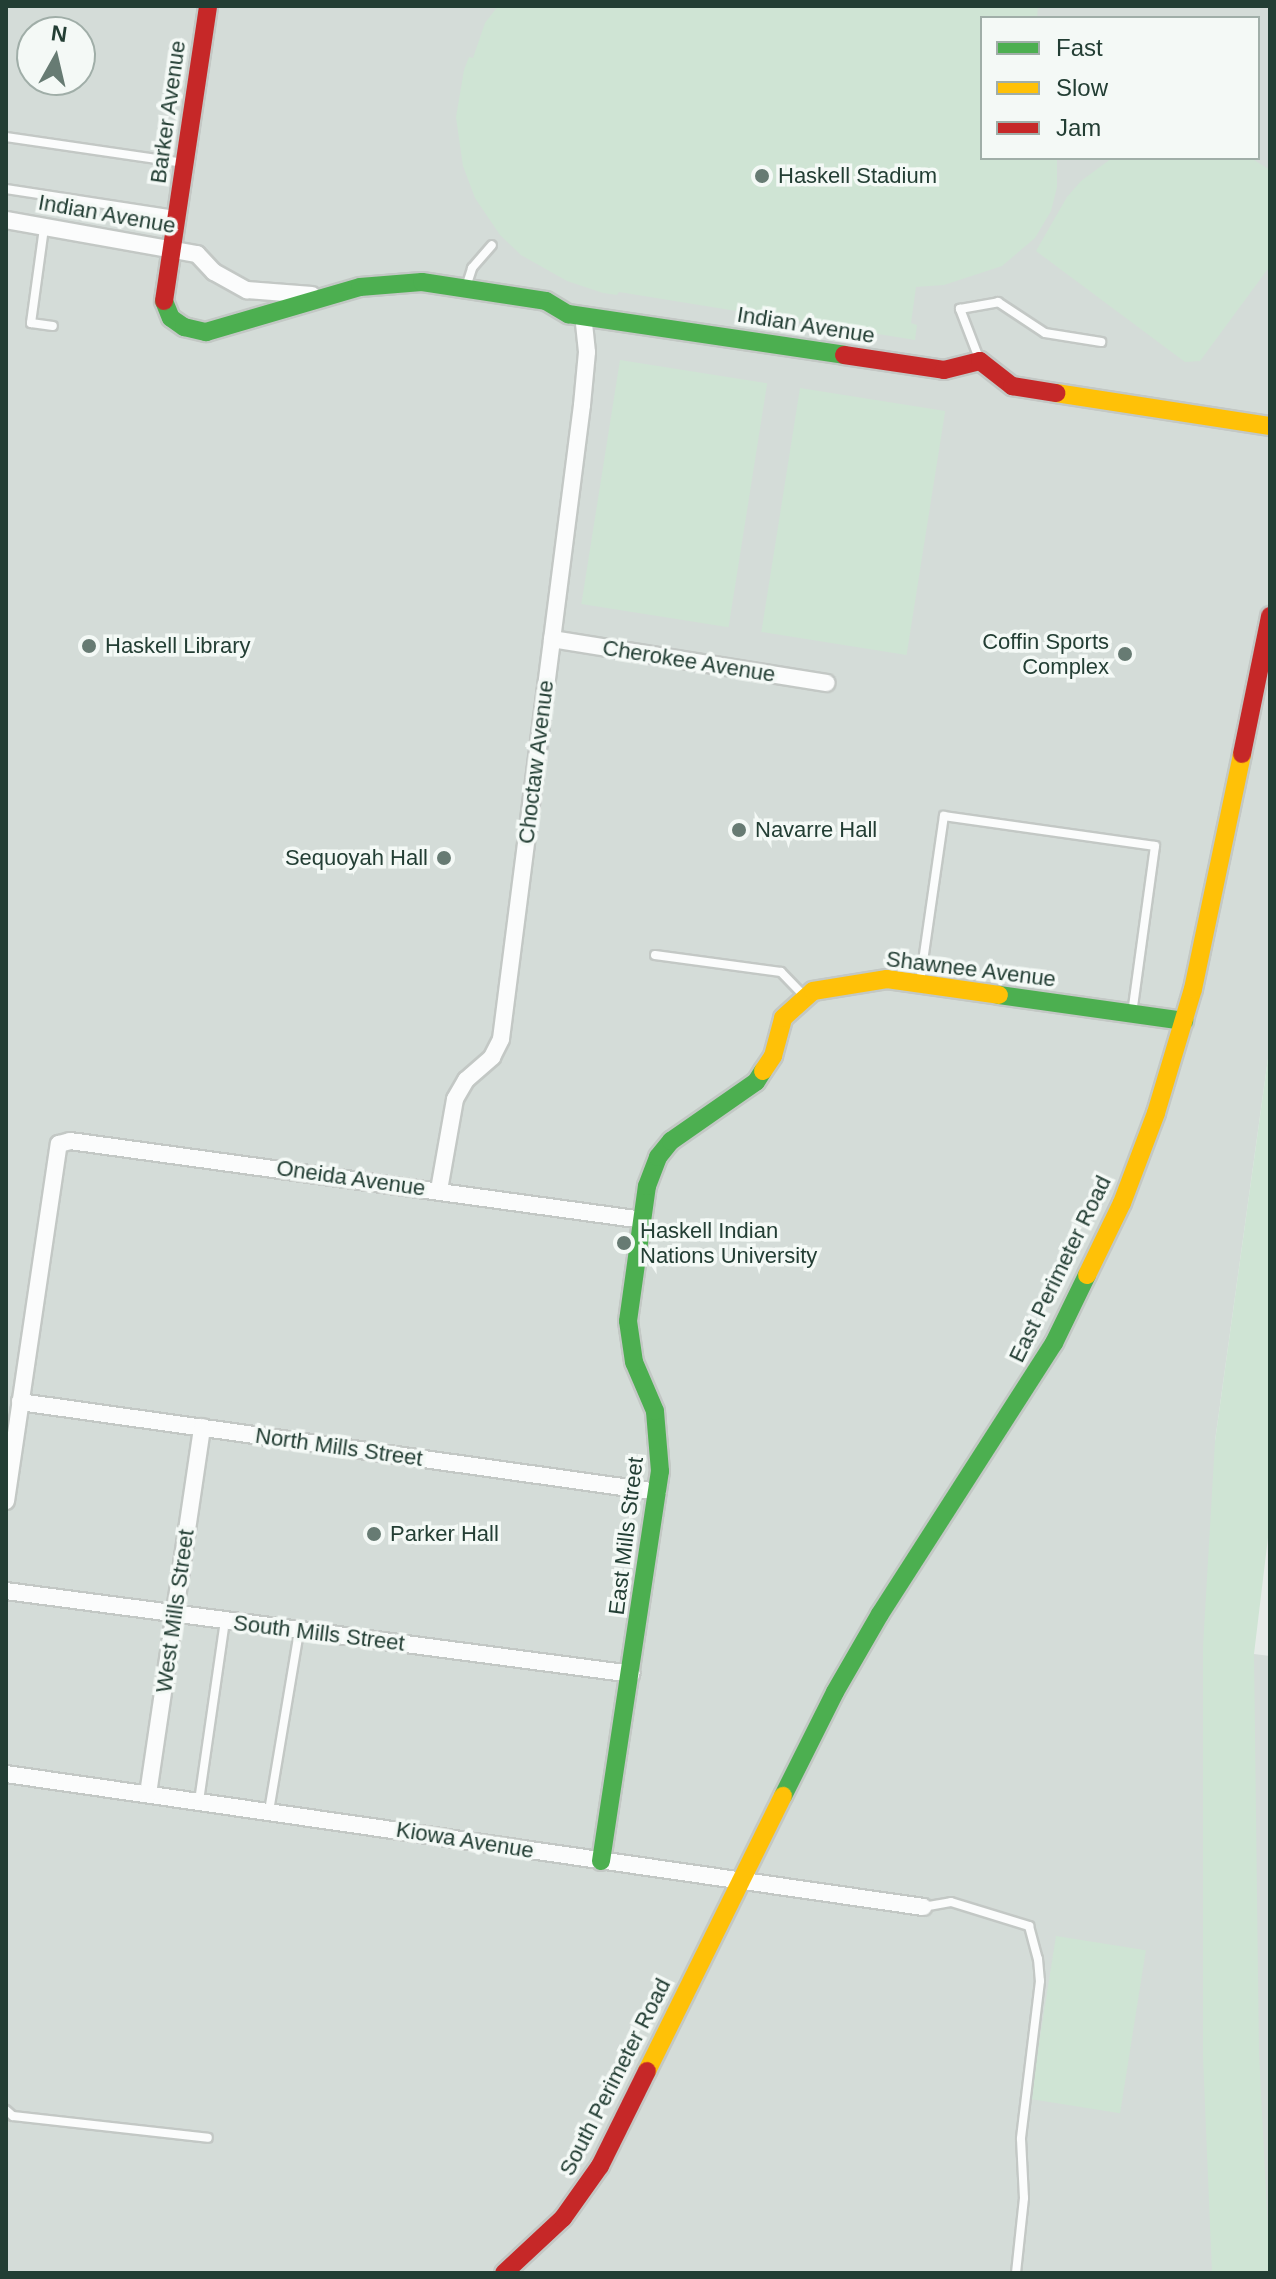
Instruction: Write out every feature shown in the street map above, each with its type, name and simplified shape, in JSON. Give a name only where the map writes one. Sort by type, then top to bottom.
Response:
[{"type":"street","name":"Barker Avenue","points":[[171,318],[164,304],[208,6]]},
{"type":"street","name":"Indian Avenue","points":[[6,220],[197,254],[214,272],[247,290],[330,295]]},
{"type":"street","name":"Indian Avenue","points":[[171,318],[184,327],[206,332],[330,295],[402,281],[546,301],[568,314],[944,370],[980,361]]},
{"type":"street","name":"Choctaw Avenue","points":[[439,1190],[455,1099],[466,1080],[492,1057],[501,1039],[582,405],[587,352],[583,316]]},
{"type":"street","points":[[980,361],[1012,386],[1270,426]]},
{"type":"street","name":"East Perimeter Road","points":[[740,1881],[794,1770],[873,1627],[1054,1343],[1122,1203],[1156,1113],[1184,1021],[1270,616]]},
{"type":"street","name":"Cherokee Avenue","points":[[552,639],[826,683]]},
{"type":"street","name":"Shawnee Avenue","points":[[804,996],[823,989],[887,979],[1184,1021]]},
{"type":"street","points":[[643,1220],[647,1186],[658,1157],[671,1141],[756,1082],[773,1056],[783,1018],[804,996]]},
{"type":"street","name":"Oneida Avenue","points":[[20,1402],[59,1144],[70,1141],[643,1220]]},
{"type":"street","name":"East Mills Street","points":[[601,1861],[658,1492],[660,1441],[655,1411],[629,1342],[628,1321],[643,1220]]},
{"type":"street","points":[[6,1501],[20,1402]]},
{"type":"street","name":"North Mills Street","points":[[20,1402],[658,1492]]},
{"type":"street","name":"West Mills Street","points":[[148,1794],[202,1427]]},
{"type":"street","name":"South Mills Street","points":[[6,1591],[632,1674]]},
{"type":"street","name":"Kiowa Avenue","points":[[6,1774],[923,1907]]},
{"type":"street","name":"South Perimeter Road","points":[[504,2273],[563,2218],[589,2185],[740,1881]]},
{"type":"lane","points":[[6,137],[185,163]]},
{"type":"lane","points":[[6,189],[177,215]]},
{"type":"lane","points":[[44,228],[31,323],[53,326]]},
{"type":"lane","points":[[466,288],[472,268],[492,245]]},
{"type":"lane","points":[[980,361],[960,309],[998,302],[1045,333],[1101,342]]},
{"type":"lane","points":[[920,984],[944,816],[1155,846],[1132,1013]]},
{"type":"lane","points":[[655,955],[781,972],[804,996]]},
{"type":"lane","points":[[199,1801],[225,1620]]},
{"type":"lane","points":[[269,1811],[300,1630]]},
{"type":"lane","points":[[923,1907],[951,1902],[1029,1926],[1038,1959],[1040,1981],[1021,2139],[1024,2198],[1016,2273]]},
{"type":"lane","points":[[6,2110],[13,2116],[208,2138]]},
{"type":"shaded area","name":"Haskell Indian Nations University","points":[[6,6],[1270,6],[1270,1044],[1215,1441],[1254,1654],[1270,1656],[1270,2273],[6,2273]]},
{"type":"green space","name":"Haskell Stadium","points":[[498,6],[1038,6],[1037,16],[980,16],[980,160],[1057,160],[1057,187],[1051,211],[1035,238],[1002,266],[944,285],[916,287],[911,323],[917,325],[915,340],[619,292],[617,295],[603,293],[567,281],[521,255],[500,235],[475,198],[463,166],[456,117],[464,70],[469,57],[473,58],[485,23]]},
{"type":"green space","points":[[1109,160],[1254,160],[1270,170],[1270,266],[1200,361],[1185,362],[1036,251],[1067,197],[1081,181]]},
{"type":"green space","points":[[620,360],[767,383],[729,627],[581,604]]},
{"type":"green space","points":[[800,388],[945,411],[907,655],[761,632]]},
{"type":"green space","points":[[1270,1044],[1270,1521],[1254,1654],[1259,2053],[1270,2273],[1212,2273],[1203,2057],[1203,1646],[1215,1441]]},
{"type":"green space","points":[[1056,1936],[1146,1950],[1120,2113],[1030,2099]]},
{"type":"traffic: fast","points":[[164,301],[171,318],[184,327],[206,332],[360,287],[422,282],[546,301],[568,314],[844,355]]},
{"type":"traffic: fast","points":[[999,995],[1184,1021]]},
{"type":"traffic: fast","points":[[601,1861],[660,1471],[655,1411],[634,1362],[628,1321],[647,1186],[658,1157],[671,1141],[756,1082],[763,1071]]},
{"type":"traffic: fast","points":[[783,1796],[835,1692],[880,1614],[1054,1343],[1087,1275]]},
{"type":"traffic: slow","points":[[1056,393],[1270,426]]},
{"type":"traffic: slow","points":[[1087,1275],[1122,1203],[1156,1113],[1193,989],[1242,754]]},
{"type":"traffic: slow","points":[[763,1071],[773,1056],[783,1018],[813,991],[887,979],[999,995]]},
{"type":"traffic: slow","points":[[647,2071],[783,1796]]},
{"type":"traffic: jam","points":[[164,301],[208,6]]},
{"type":"traffic: jam","points":[[844,355],[944,370],[980,361],[1012,386],[1056,393]]},
{"type":"traffic: jam","points":[[1242,754],[1270,616]]},
{"type":"traffic: jam","points":[[504,2273],[563,2218],[600,2166],[647,2071]]},
{"type":"place","name":"Haskell Stadium","points":[[762,176]]},
{"type":"place","name":"Haskell Library","points":[[89,646]]},
{"type":"place","name":"Coffin Sports Complex","points":[[1125,654]]},
{"type":"place","name":"Navarre Hall","points":[[739,830]]},
{"type":"place","name":"Sequoyah Hall","points":[[444,858]]},
{"type":"place","name":"Haskell Indian Nations University","points":[[624,1243]]},
{"type":"place","name":"Parker Hall","points":[[374,1534]]}]
